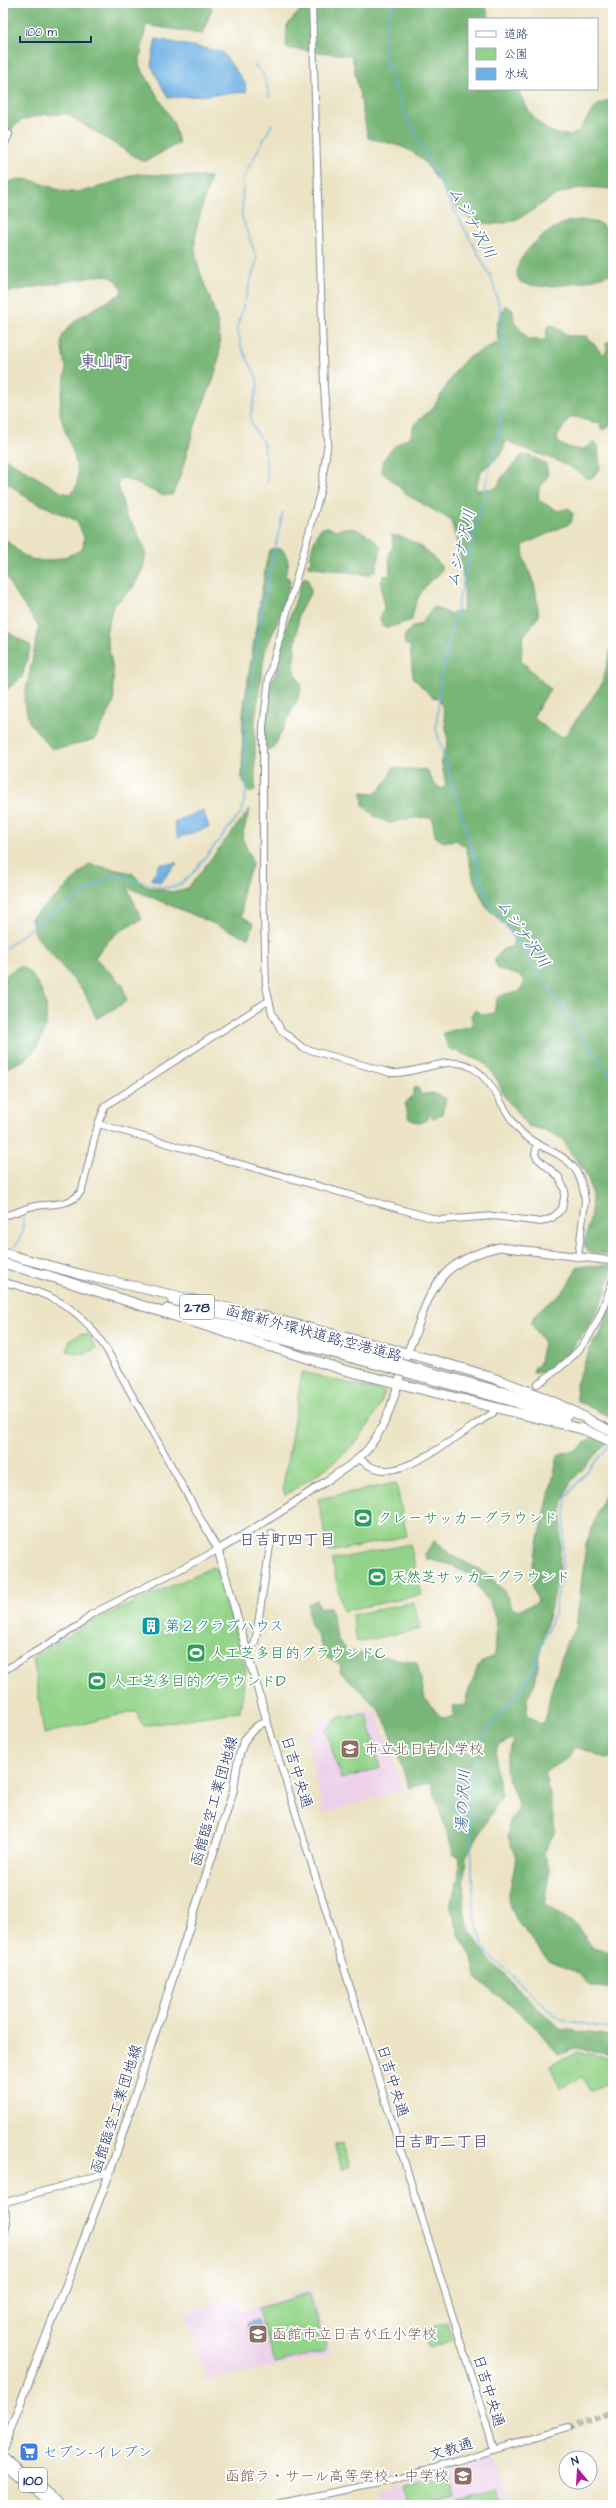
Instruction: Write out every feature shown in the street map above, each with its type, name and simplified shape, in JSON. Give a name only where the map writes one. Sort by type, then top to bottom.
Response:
[{"type":"highway","name":"函館新外環状道路;空港道路","points":[[3,1253],[391,1365]]},
{"type":"highway","name":"函館新外環状道路;空港道路","points":[[3,1263],[415,1371],[571,1419]]},
{"type":"highway","points":[[78,1274],[234,1308],[407,1352],[519,1387],[586,1430],[613,1442]]},
{"type":"highway","points":[[46,1275],[344,1370],[571,1419],[591,1421],[613,1432]]},
{"type":"main road","points":[[267,1721],[218,1550],[268,1521],[358,1458],[369,1447],[389,1415],[400,1383],[407,1352],[431,1291],[453,1266],[468,1257],[500,1247],[613,1261]]},
{"type":"main road","name":"函館臨空工業団地線","points":[[3,2448],[110,2172],[233,1792],[242,1743],[253,1728],[267,1721]]},
{"type":"main road","name":"100","points":[[3,2456],[62,2505]]},
{"type":"main road","name":"100","points":[[3,2463],[52,2505]]},
{"type":"street","points":[[312,3],[324,387],[328,442],[320,497],[269,677],[264,707],[262,882],[268,1001],[276,1022],[286,1035],[303,1048],[317,1053],[391,1073],[415,1072],[449,1063],[469,1066],[488,1082],[510,1120],[522,1133],[537,1144],[567,1161],[575,1170],[582,1185],[585,1201],[578,1257]]},
{"type":"street","points":[[3,148],[9,134]]},
{"type":"street","points":[[3,1215],[13,1215],[31,1207],[68,1202],[78,1196],[82,1190],[102,1110],[111,1101],[268,1001]]},
{"type":"street","points":[[98,1124],[434,1219],[452,1221],[494,1216],[541,1222],[557,1214],[564,1203],[564,1186],[556,1174],[537,1158],[535,1154],[537,1144]]},
{"type":"street","points":[[537,1384],[569,1362],[586,1344],[599,1320],[613,1280]]},
{"type":"street","points":[[3,1282],[50,1296],[76,1312],[90,1326],[108,1352],[218,1550],[90,1615],[80,1624],[3,1671]]},
{"type":"street","points":[[358,1458],[379,1470],[403,1468],[417,1461],[493,1413]]},
{"type":"street","points":[[247,1653],[255,1643],[272,1532]]},
{"type":"street","name":"日吉中央通","points":[[267,1721],[494,2449]]},
{"type":"street","points":[[3,2240],[7,2222],[3,2203],[110,2172]]},
{"type":"street","name":"文教通","points":[[270,2505],[394,2480],[568,2427]]},
{"type":"shaded area","name":"市立北日吉小学校","points":[[368,1708],[376,1710],[403,1790],[323,1814],[306,1734],[317,1731],[316,1722]]},
{"type":"shaded area","name":"函館市立日吉が丘小学校","points":[[311,2289],[331,2355],[206,2380],[186,2313],[235,2298],[240,2312]]},
{"type":"shaded area","name":"函館ラ・サール高等学校・中学校","points":[[485,2458],[492,2462],[494,2468],[496,2467],[508,2505],[384,2505],[379,2490]]},
{"type":"green space","points":[[3,3],[210,3],[212,9],[202,34],[146,25],[139,65],[173,122],[179,143],[144,162],[67,114],[45,114],[22,120],[3,136]]},
{"type":"green space","points":[[307,3],[484,3],[490,18],[468,18],[468,90],[518,90],[527,107],[540,124],[557,134],[567,135],[577,133],[594,108],[613,99],[613,189],[587,188],[571,190],[558,194],[527,214],[505,223],[492,224],[477,221],[466,215],[457,207],[449,198],[428,166],[419,157],[404,148],[368,138],[352,56],[286,48],[287,25]]},
{"type":"green space","points":[[135,174],[211,177],[198,223],[195,248],[199,270],[215,312],[219,333],[219,358],[213,380],[200,411],[176,487],[172,495],[162,495],[124,478],[119,480],[118,485],[126,516],[135,528],[146,552],[143,568],[133,588],[113,606],[106,633],[113,670],[114,702],[95,739],[67,747],[51,748],[29,722],[24,699],[39,627],[13,590],[3,568],[3,538],[30,559],[46,561],[61,558],[83,549],[84,537],[77,521],[29,499],[3,480],[3,457],[61,492],[70,494],[76,486],[78,477],[77,466],[61,418],[61,398],[66,368],[61,341],[69,326],[76,320],[122,293],[120,286],[116,281],[111,277],[103,275],[3,293],[3,186],[12,181],[21,179],[30,180],[67,192],[76,192],[98,187]]},
{"type":"green space","points":[[581,220],[599,223],[613,235],[613,273],[592,280],[566,285],[541,286],[520,282],[517,274],[518,265],[530,248],[547,233],[562,224]]},
{"type":"green space","points":[[505,305],[513,310],[514,322],[529,340],[546,340],[547,327],[553,325],[568,336],[586,336],[604,355],[607,349],[606,343],[609,341],[613,343],[612,422],[606,429],[602,429],[600,427],[601,422],[593,422],[570,417],[557,437],[558,443],[576,449],[585,448],[593,442],[598,445],[600,468],[593,477],[587,479],[578,472],[558,461],[506,440],[502,454],[481,471],[475,490],[497,488],[502,477],[522,455],[531,456],[546,464],[548,476],[539,489],[538,500],[558,511],[569,508],[573,514],[571,523],[523,545],[524,559],[535,587],[539,616],[523,637],[521,660],[550,689],[533,717],[551,732],[564,737],[602,684],[613,640],[613,1255],[588,1252],[584,1245],[591,1215],[592,1195],[587,1176],[563,1139],[545,1130],[528,1126],[504,1096],[498,1081],[485,1063],[448,1048],[443,1033],[473,1025],[471,1016],[474,1010],[484,1015],[494,1013],[497,998],[505,994],[519,992],[525,981],[520,976],[498,969],[494,960],[502,950],[513,946],[514,934],[486,907],[474,881],[466,847],[456,840],[443,842],[435,836],[432,817],[414,818],[389,823],[374,816],[363,805],[362,792],[377,793],[388,779],[393,768],[427,770],[433,783],[442,789],[446,786],[441,760],[448,742],[444,712],[439,698],[432,697],[413,678],[410,646],[405,644],[404,637],[412,627],[421,624],[431,609],[435,607],[449,614],[463,611],[464,590],[459,553],[451,520],[409,496],[381,471],[387,454],[400,442],[411,436],[414,424],[433,408],[457,369],[467,358],[498,342],[497,324]]},
{"type":"green space","points":[[328,527],[334,530],[347,528],[354,529],[363,532],[376,541],[381,548],[376,570],[368,575],[309,566],[307,564],[312,561],[311,553],[317,535],[321,528]]},
{"type":"green space","points":[[392,535],[399,536],[413,542],[433,557],[442,568],[436,577],[427,584],[421,592],[415,606],[412,620],[387,628],[382,625],[380,618],[384,608],[381,583],[383,576],[390,575],[389,554],[393,546]]},
{"type":"green space","points":[[271,549],[282,549],[285,553],[288,562],[285,576],[289,578],[290,582],[284,607],[265,651],[255,720],[255,789],[253,792],[249,792],[242,778],[243,712],[266,562]]},
{"type":"green space","points":[[303,578],[308,578],[311,592],[299,613],[293,668],[301,684],[300,694],[273,749],[268,750],[264,746],[270,683],[276,673],[276,658]]},
{"type":"green space","points":[[3,629],[31,646],[22,677],[3,693]]},
{"type":"green space","points":[[250,809],[242,837],[253,864],[243,887],[242,916],[254,924],[248,938],[127,887],[142,920],[121,930],[109,940],[95,958],[123,985],[127,1001],[97,1019],[84,992],[35,935],[31,918],[57,896],[89,864],[132,873],[144,886],[172,892],[188,888]]},
{"type":"green space","points":[[20,966],[30,973],[42,992],[46,1010],[45,1029],[30,1055],[21,1062],[3,1069],[3,982],[7,974]]},
{"type":"green space","points":[[415,1087],[418,1088],[421,1095],[433,1093],[446,1099],[442,1114],[434,1118],[428,1115],[428,1119],[420,1123],[409,1119],[405,1104],[413,1095]]},
{"type":"green space","points":[[610,1265],[612,1270],[604,1298],[588,1327],[570,1351],[548,1372],[533,1373],[534,1368],[539,1365],[544,1343],[531,1323],[536,1313],[562,1292],[578,1266]]},
{"type":"green space","points":[[613,1292],[613,1418],[577,1401],[576,1384],[593,1342],[600,1335]]},
{"type":"green space","points":[[81,1334],[89,1335],[96,1348],[83,1354],[67,1351],[70,1339]]},
{"type":"green space","points":[[302,1372],[385,1392],[377,1411],[357,1441],[332,1464],[285,1495],[283,1487]]},
{"type":"green space","points":[[594,1435],[606,1443],[570,1483],[562,1504],[559,1575],[543,1638],[535,1683],[527,1698],[527,1714],[540,1724],[545,1721],[551,1691],[567,1641],[576,1628],[586,1544],[613,1471],[613,1756],[607,1758],[576,1747],[566,1760],[544,1772],[550,1795],[555,1831],[544,1853],[550,1870],[544,1903],[576,1925],[593,1948],[613,1953],[613,1989],[590,1986],[578,1973],[548,1960],[516,1919],[508,1900],[516,1858],[508,1837],[509,1822],[519,1809],[506,1769],[506,1761],[514,1742],[511,1739],[497,1747],[495,1769],[502,1795],[466,1856],[463,1909],[470,1931],[490,1961],[560,2029],[613,2036],[613,2054],[575,2048],[558,2054],[531,2022],[476,1978],[472,1957],[460,1937],[450,1905],[458,1879],[460,1857],[454,1855],[431,1782],[409,1788],[389,1729],[377,1707],[340,1672],[341,1666],[325,1656],[318,1636],[310,1625],[308,1604],[317,1600],[319,1608],[330,1607],[338,1641],[347,1651],[417,1662],[425,1699],[442,1718],[454,1716],[453,1706],[466,1705],[467,1695],[479,1664],[494,1656],[496,1619],[490,1604],[469,1575],[453,1565],[426,1559],[425,1554],[435,1540],[452,1555],[482,1571],[496,1582],[502,1589],[512,1608],[517,1610],[538,1602],[530,1577],[558,1456],[564,1452],[576,1451]]},
{"type":"green space","name":"クレーサッカーグラウンド","points":[[396,1483],[407,1536],[329,1552],[318,1499]]},
{"type":"green space","name":"天然芝サッカーグラウンド","points":[[410,1544],[421,1595],[343,1611],[332,1560]]},
{"type":"green space","points":[[213,1567],[218,1569],[246,1670],[240,1711],[143,1726],[137,1712],[129,1712],[44,1734],[33,1657],[89,1623]]},
{"type":"green space","points":[[414,1602],[420,1629],[357,1642],[352,1615]]},
{"type":"green space","points":[[367,1714],[380,1768],[341,1779],[326,1730],[341,1716]]},
{"type":"green space","points":[[576,2052],[613,2058],[613,2080],[590,2091],[583,2077],[560,2088],[550,2066]]},
{"type":"green space","points":[[342,2142],[350,2166],[342,2169],[334,2144]]},
{"type":"green space","points":[[309,2293],[326,2345],[324,2351],[275,2363],[258,2308]]},
{"type":"green space","points":[[448,2322],[453,2340],[428,2348],[423,2330]]},
{"type":"green space","points":[[450,2475],[455,2499],[426,2505],[407,2505],[403,2485]]},
{"type":"green space","points":[[495,2492],[499,2505],[453,2505]]},
{"type":"water","points":[[156,39],[222,52],[245,83],[246,92],[168,98],[151,65]]},
{"type":"water","points":[[203,810],[209,827],[178,838],[174,822]]},
{"type":"water","points":[[177,863],[161,882],[151,879],[160,864]]},
{"type":"water","points":[[258,2320],[263,2337],[252,2340],[247,2323]]},
{"type":"waterway","name":"ムジナ沢川","points":[[393,3],[386,26],[385,61],[404,111],[445,193],[492,279],[502,317],[505,371],[499,429],[441,677],[436,729],[488,901],[613,1079]]},
{"type":"waterway","points":[[254,65],[263,73],[270,97]]},
{"type":"waterway","points":[[268,482],[264,445],[251,423],[251,413],[258,385],[257,378],[242,348],[237,328],[257,259],[242,217],[243,178],[272,124]]},
{"type":"waterway","points":[[3,950],[34,926],[105,879],[122,876],[162,888],[178,886],[192,874],[241,813],[246,793],[246,723],[263,604],[283,512]]},
{"type":"waterway","points":[[13,1250],[23,1232],[23,1218]]},
{"type":"waterway","name":"湯の沢川","points":[[609,1445],[566,1497],[562,1572],[554,1613],[533,1669],[521,1691],[499,1714],[477,1748],[470,1801],[473,1898],[475,1917],[483,1946],[489,1955],[555,2015],[562,2019],[613,2030]]},
{"type":"tunnel","points":[[568,2427],[613,2413]]},
{"type":"place","name":"クレーサッカーグラウンド","points":[[363,1518]]},
{"type":"place","name":"天然芝サッカーグラウンド","points":[[377,1577]]},
{"type":"place","name":"第２クラブハウス","points":[[151,1626]]},
{"type":"place","name":"人工芝多目的グラウンドC","points":[[196,1653]]},
{"type":"place","name":"人工芝多目的グラウンドD","points":[[97,1681]]},
{"type":"place","name":"市立北日吉小学校","points":[[350,1749]]},
{"type":"place","name":"函館市立日吉が丘小学校","points":[[258,2334]]},
{"type":"place","name":"セブン-イレブン","points":[[29,2452]]},
{"type":"place","name":"函館ラ・サール高等学校・中学校","points":[[463,2476]]},
{"type":"district","name":"東山町","points":[[105,361]]},
{"type":"district","name":"日吉町四丁目","points":[[287,1539]]},
{"type":"district","name":"日吉町二丁目","points":[[440,2141]]}]
